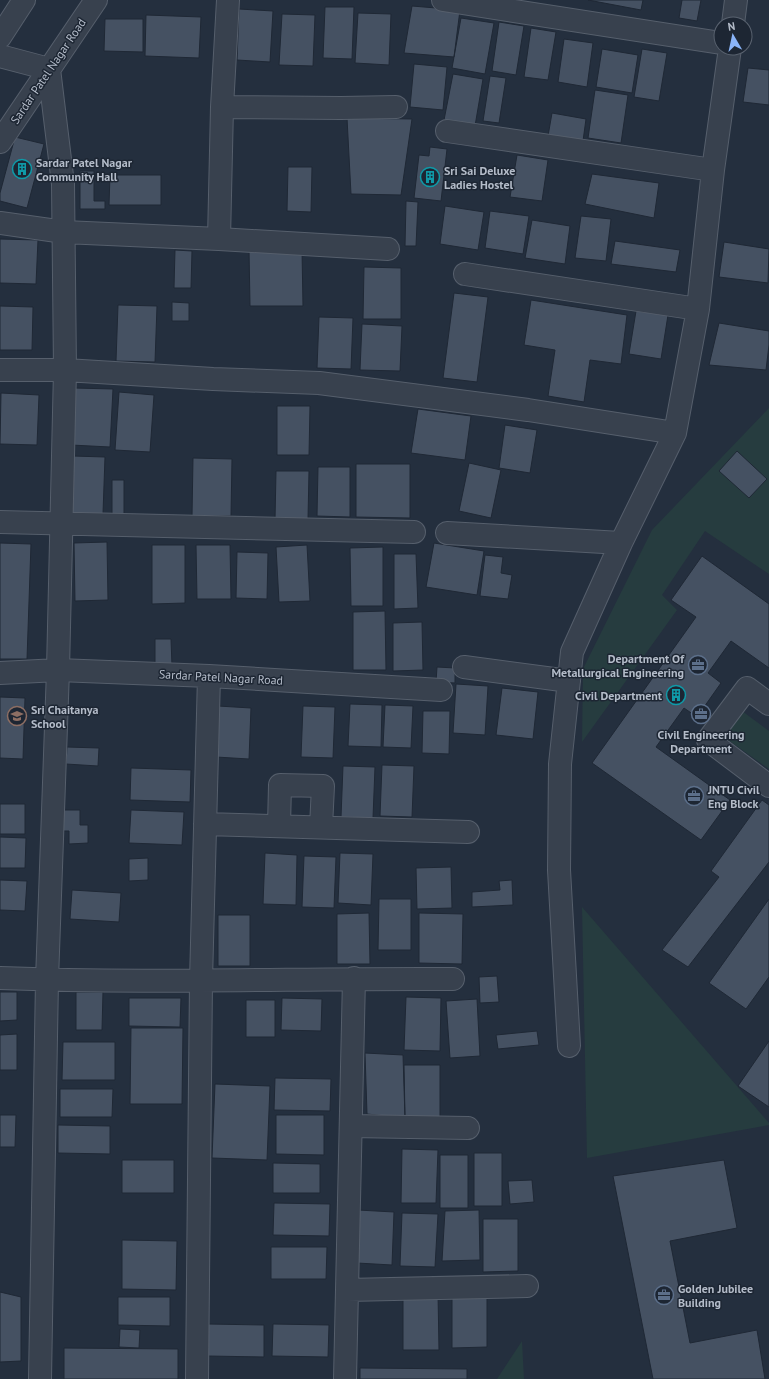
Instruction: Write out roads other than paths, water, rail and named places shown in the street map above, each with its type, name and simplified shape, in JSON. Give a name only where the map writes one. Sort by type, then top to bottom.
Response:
[{"type":"street","points":[[0,37],[24,0]]},
{"type":"street","name":"Sardar Patel Nagar Road","points":[[0,142],[96,0]]},
{"type":"street","points":[[219,239],[222,107],[228,0]]},
{"type":"street","points":[[442,0],[713,42]]},
{"type":"street","points":[[734,16],[736,0]]},
{"type":"street","points":[[0,56],[49,69],[63,184],[65,370],[58,670],[47,980],[40,1379]]},
{"type":"street","points":[[569,1046],[559,870],[560,764],[572,652],[621,543],[675,433],[698,309],[713,170],[729,56]]},
{"type":"street","points":[[222,107],[396,107]]},
{"type":"street","points":[[447,131],[713,170]]},
{"type":"street","points":[[0,223],[64,232],[388,249]]},
{"type":"street","points":[[465,274],[698,309]]},
{"type":"street","points":[[0,370],[65,370],[319,384],[528,410],[675,433]]},
{"type":"street","points":[[0,522],[414,532]]},
{"type":"street","points":[[447,533],[621,543]]},
{"type":"street","points":[[464,667],[569,681]]},
{"type":"street","name":"Sardar Patel Nagar Road","points":[[0,674],[58,670],[209,676],[441,690]]},
{"type":"street","points":[[197,1379],[201,981],[209,676]]},
{"type":"street","points":[[769,704],[747,688],[708,740],[769,786]]},
{"type":"street","points":[[279,826],[280,785],[323,786],[321,827]]},
{"type":"street","points":[[205,824],[468,832]]},
{"type":"street","points":[[0,978],[47,980],[201,981],[354,978],[453,979]]},
{"type":"street","points":[[344,1379],[354,978]]},
{"type":"street","points":[[351,1126],[468,1128]]},
{"type":"street","points":[[347,1290],[527,1286]]},
{"type":"place","name":"Sardar Patel Nagar Community Hall","points":[[22,169]]},
{"type":"place","name":"Sri Sai Deluxe Ladies Hostel","points":[[430,177]]},
{"type":"place","name":"Department Of Metallurgical Engineering","points":[[698,665]]},
{"type":"place","name":"Civil Department","points":[[676,695]]},
{"type":"place","name":"Civil Engineering Department","points":[[701,714]]},
{"type":"place","name":"Sri Chaitanya School","points":[[17,716]]},
{"type":"place","name":"JNTU Civil Eng Block","points":[[694,796]]},
{"type":"place","name":"Golden Jubilee Building","points":[[664,1295]]}]
